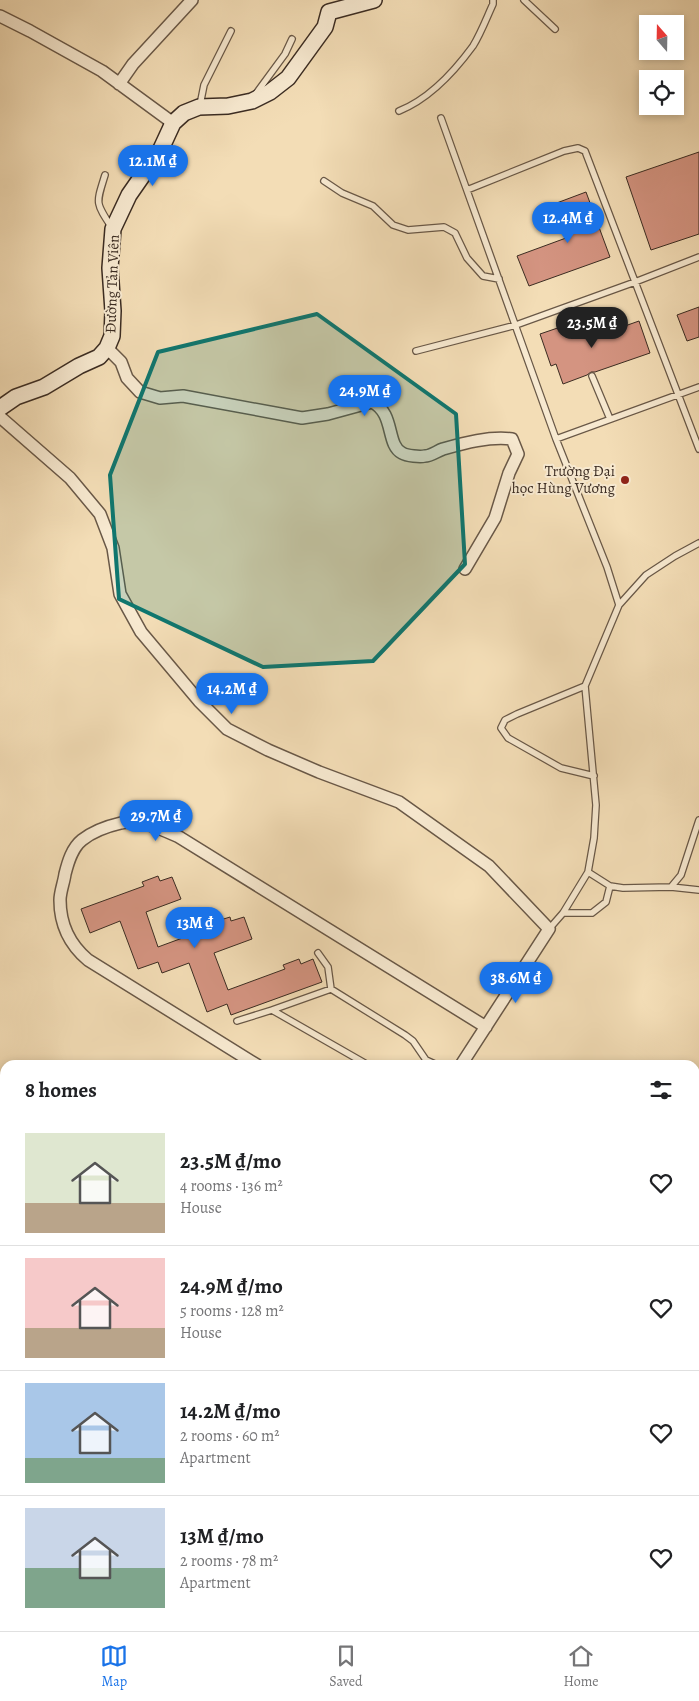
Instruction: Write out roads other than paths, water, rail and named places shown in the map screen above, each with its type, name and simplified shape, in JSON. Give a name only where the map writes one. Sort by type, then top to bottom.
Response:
[{"type":"street","points":[[119,84],[133,64],[192,0]]},
{"type":"street","points":[[0,16],[102,71],[173,123],[184,113],[199,107],[228,106],[252,101],[270,92],[288,78],[325,26],[328,6],[374,0]]},
{"type":"street","name":"Đường Tản Viên","points":[[0,408],[16,397],[44,387],[79,366],[99,357],[107,348],[112,336],[113,311],[110,268],[114,229],[130,195],[161,149],[173,123]]},
{"type":"street","points":[[107,348],[121,362],[127,378],[140,392],[160,398],[183,396],[302,418],[328,414],[372,402],[378,404],[387,417],[397,450],[403,454],[425,456],[478,441],[500,438],[512,440],[518,454],[509,474],[495,518],[465,569]]},
{"type":"street","points":[[0,417],[70,478],[100,514],[113,548],[120,594],[140,632],[199,701],[227,729],[319,772],[399,802],[490,866],[549,929],[464,1060]]},
{"type":"street","points":[[249,1060],[88,960],[76,950],[68,938],[63,922],[60,899],[69,859],[81,840],[100,829],[122,823],[150,825],[179,837],[486,1027]]},
{"type":"lane","points":[[399,112],[414,105],[446,78],[474,44],[493,4],[493,0]]},
{"type":"lane","points":[[524,0],[555,29]]},
{"type":"lane","points":[[199,107],[204,85],[230,31]]},
{"type":"lane","points":[[252,101],[285,54],[292,39]]},
{"type":"lane","points":[[441,118],[556,438],[620,605]]},
{"type":"lane","points":[[467,190],[564,151],[578,148],[584,151],[699,449]]},
{"type":"lane","points":[[105,174],[98,198],[98,206],[114,229]]},
{"type":"lane","points":[[324,181],[342,193],[374,206],[393,225],[408,230],[444,227],[455,234],[467,258],[483,276],[499,279]]},
{"type":"lane","points":[[416,352],[516,325],[699,257]]},
{"type":"lane","points":[[592,376],[610,419]]},
{"type":"lane","points":[[556,438],[699,387]]},
{"type":"lane","points":[[549,929],[563,912],[588,872],[594,838],[596,805],[585,686],[620,605],[646,575],[699,542]]},
{"type":"lane","points":[[585,686],[505,720],[502,728],[508,738],[561,768],[594,776]]},
{"type":"lane","points":[[671,887],[681,875],[699,820]]},
{"type":"lane","points":[[588,872],[610,886],[622,888],[671,887],[699,890]]},
{"type":"lane","points":[[563,912],[592,913],[606,902],[610,886]]},
{"type":"lane","points":[[318,953],[328,968],[331,989]]},
{"type":"lane","points":[[237,1021],[331,989]]},
{"type":"lane","points":[[331,989],[405,1035],[413,1041],[426,1060]]},
{"type":"lane","points":[[272,1010],[359,1060]]},
{"type":"place","name":"Trường Đại học Hùng Vương","points":[[625,480]]}]
